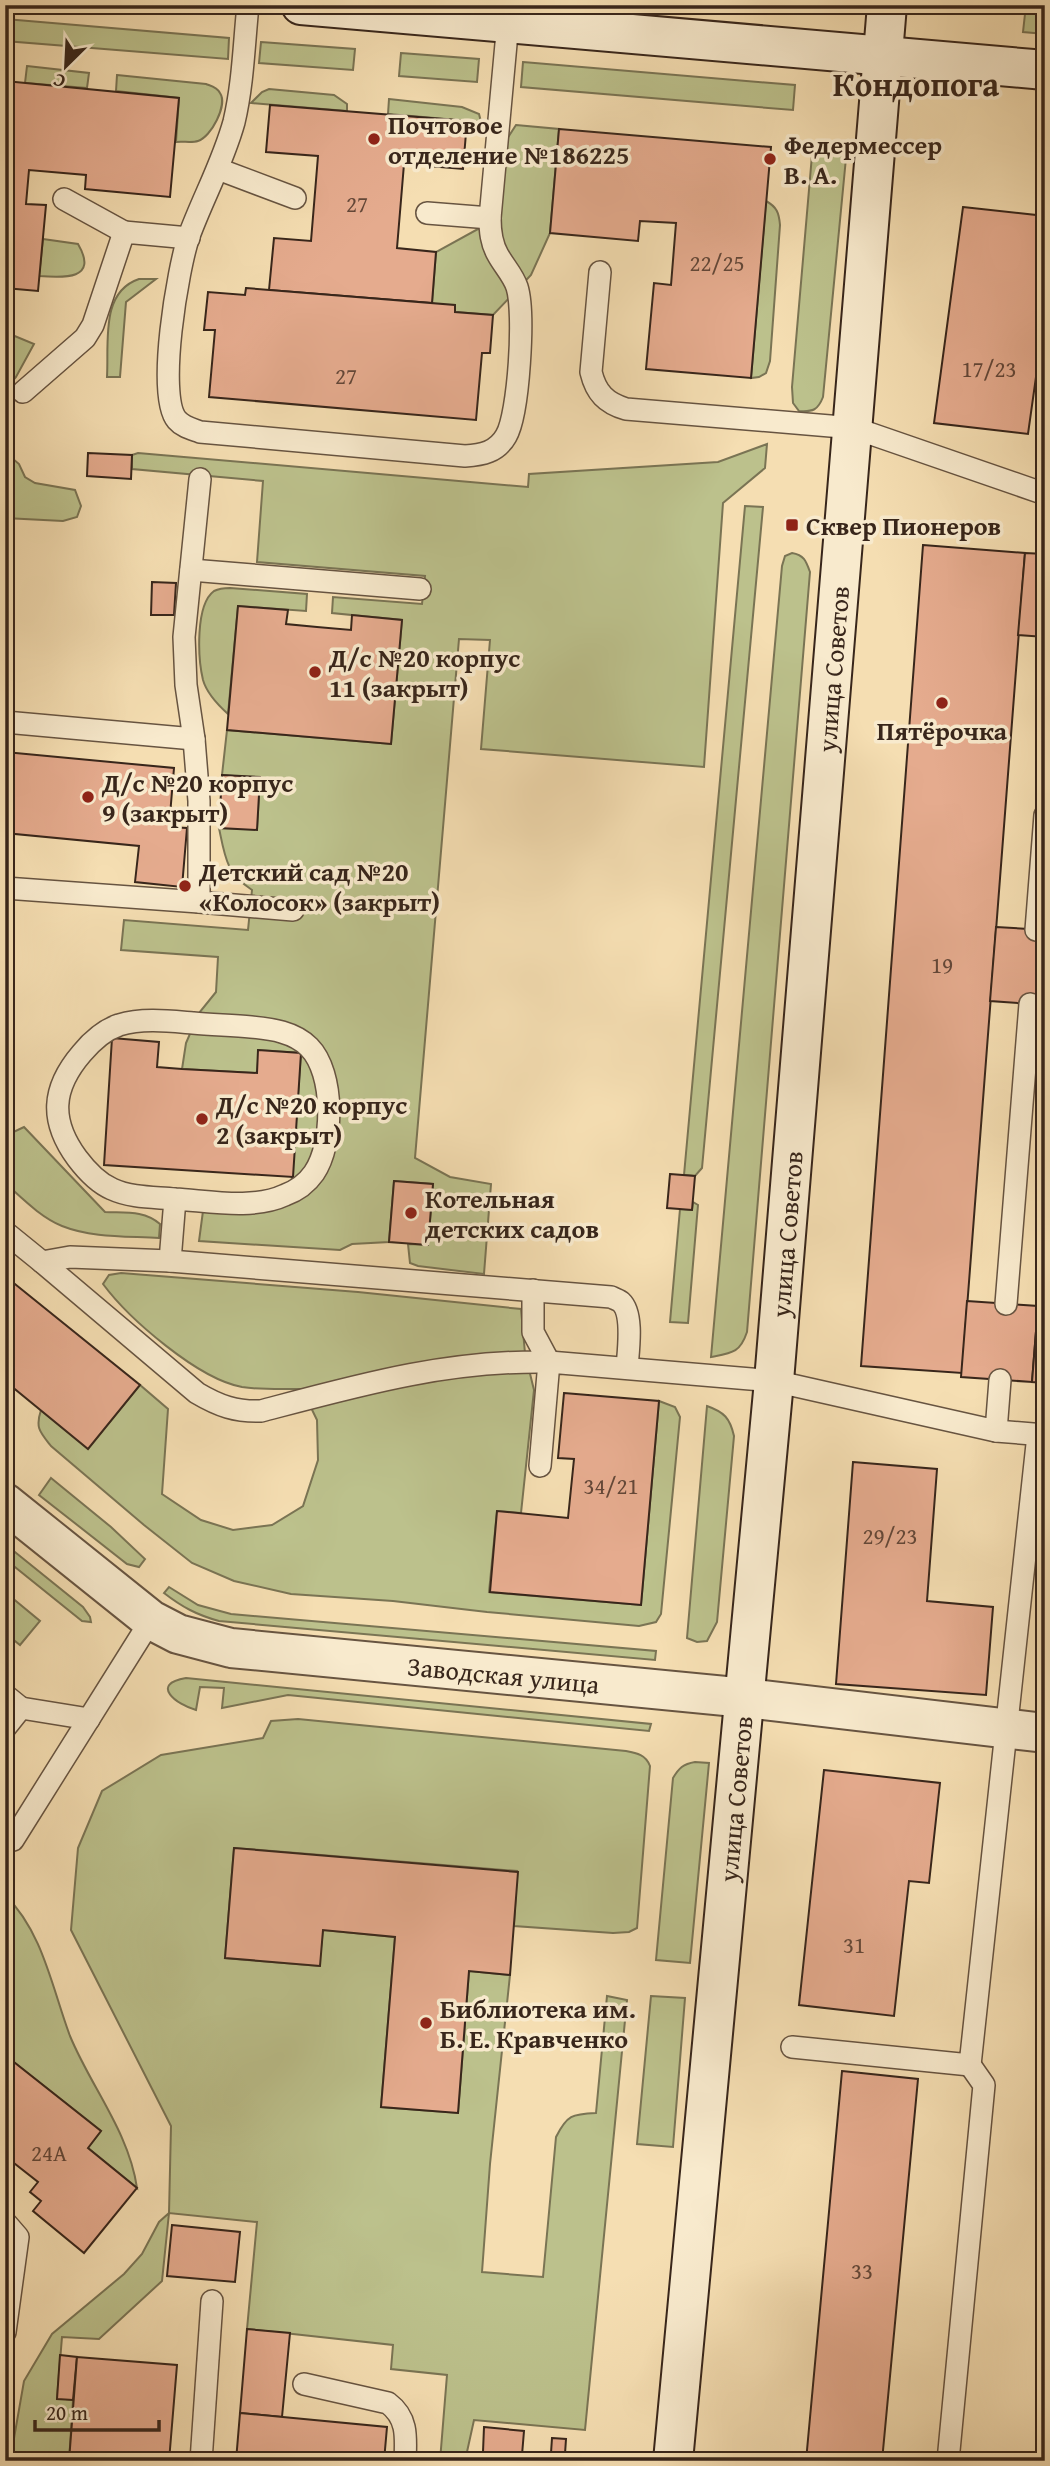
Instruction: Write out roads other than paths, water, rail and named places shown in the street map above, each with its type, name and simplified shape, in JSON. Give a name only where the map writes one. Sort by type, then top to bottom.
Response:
[{"type":"street","points":[[301,5],[1045,70]]},
{"type":"street","name":"улица Советов","points":[[673,2461],[774,1381],[887,5]]},
{"type":"street","name":"Заводская улица","points":[[5,1503],[151,1620],[178,1634],[230,1648],[746,1698],[1045,1733]]},
{"type":"lane","points":[[248,5],[238,105],[226,149],[189,238],[174,309],[169,393],[171,409],[177,420],[200,432],[465,456],[482,455],[506,437],[511,424],[521,329],[516,286],[497,254],[491,237],[490,218],[508,22]]},
{"type":"lane","points":[[218,169],[295,198]]},
{"type":"lane","points":[[64,200],[124,232],[189,238]]},
{"type":"lane","points":[[427,213],[490,218]]},
{"type":"lane","points":[[23,392],[85,338],[93,325],[124,232]]},
{"type":"lane","points":[[600,272],[591,372],[594,386],[608,401],[626,409],[854,428],[1045,494]]},
{"type":"lane","points":[[199,902],[199,801],[184,661],[200,479]]},
{"type":"lane","points":[[191,570],[420,589]]},
{"type":"lane","points":[[5,722],[194,739]]},
{"type":"lane","points":[[1036,930],[1045,815]]},
{"type":"lane","points":[[5,888],[293,910]]},
{"type":"lane","points":[[1006,1304],[1035,1069],[1030,1004]]},
{"type":"lane","points":[[162,1020],[250,1027],[279,1031],[297,1037],[311,1049],[321,1065],[328,1113],[327,1139],[321,1160],[313,1174],[302,1186],[284,1196],[264,1201],[236,1203],[175,1199],[128,1194],[112,1189],[96,1179],[66,1143],[56,1111],[59,1094],[76,1059],[105,1031],[119,1025],[162,1020]]},
{"type":"lane","points":[[170,1261],[175,1199]]},
{"type":"lane","points":[[5,1232],[197,1393],[216,1404],[239,1412],[261,1411],[439,1368],[518,1361],[774,1381],[996,1431],[1041,1435],[970,2066],[984,2085],[948,2461]]},
{"type":"lane","points":[[42,1262],[80,1257],[170,1261],[611,1297],[622,1303],[627,1311],[627,1368]]},
{"type":"lane","points":[[533,1290],[533,1332],[549,1362],[540,1466]]},
{"type":"lane","points":[[996,1431],[1000,1380]]},
{"type":"lane","points":[[13,1840],[151,1620]]},
{"type":"lane","points":[[5,1728],[13,1702],[89,1719]]},
{"type":"lane","points":[[792,2047],[970,2066]]},
{"type":"lane","points":[[5,2222],[18,2237],[5,2332]]},
{"type":"lane","points":[[201,2461],[212,2301]]},
{"type":"lane","points":[[304,2384],[388,2403],[398,2410],[406,2430],[405,2461]]},
{"type":"place","name":"Почтовое отделение №186225","points":[[374,139]]},
{"type":"place","name":"Федермессер В. А.","points":[[770,159]]},
{"type":"place","name":"Сквер Пионеров","points":[[792,525]]},
{"type":"place","name":"Д/с №20 корпус 11 (закрыт)","points":[[315,672]]},
{"type":"place","name":"Пятёрочка","points":[[942,703]]},
{"type":"place","name":"Д/с №20 корпус 9 (закрыт)","points":[[88,797]]},
{"type":"place","name":"Детский сад №20 «Колосок» (закрыт)","points":[[185,886]]},
{"type":"place","name":"Д/с №20 корпус 2 (закрыт)","points":[[202,1119]]},
{"type":"place","name":"Котельная детских садов","points":[[411,1213]]},
{"type":"place","name":"Библиотека им. Б. Е. Кравченко","points":[[426,2023]]},
{"type":"district","name":"Кондопога","points":[[916,84]]}]
